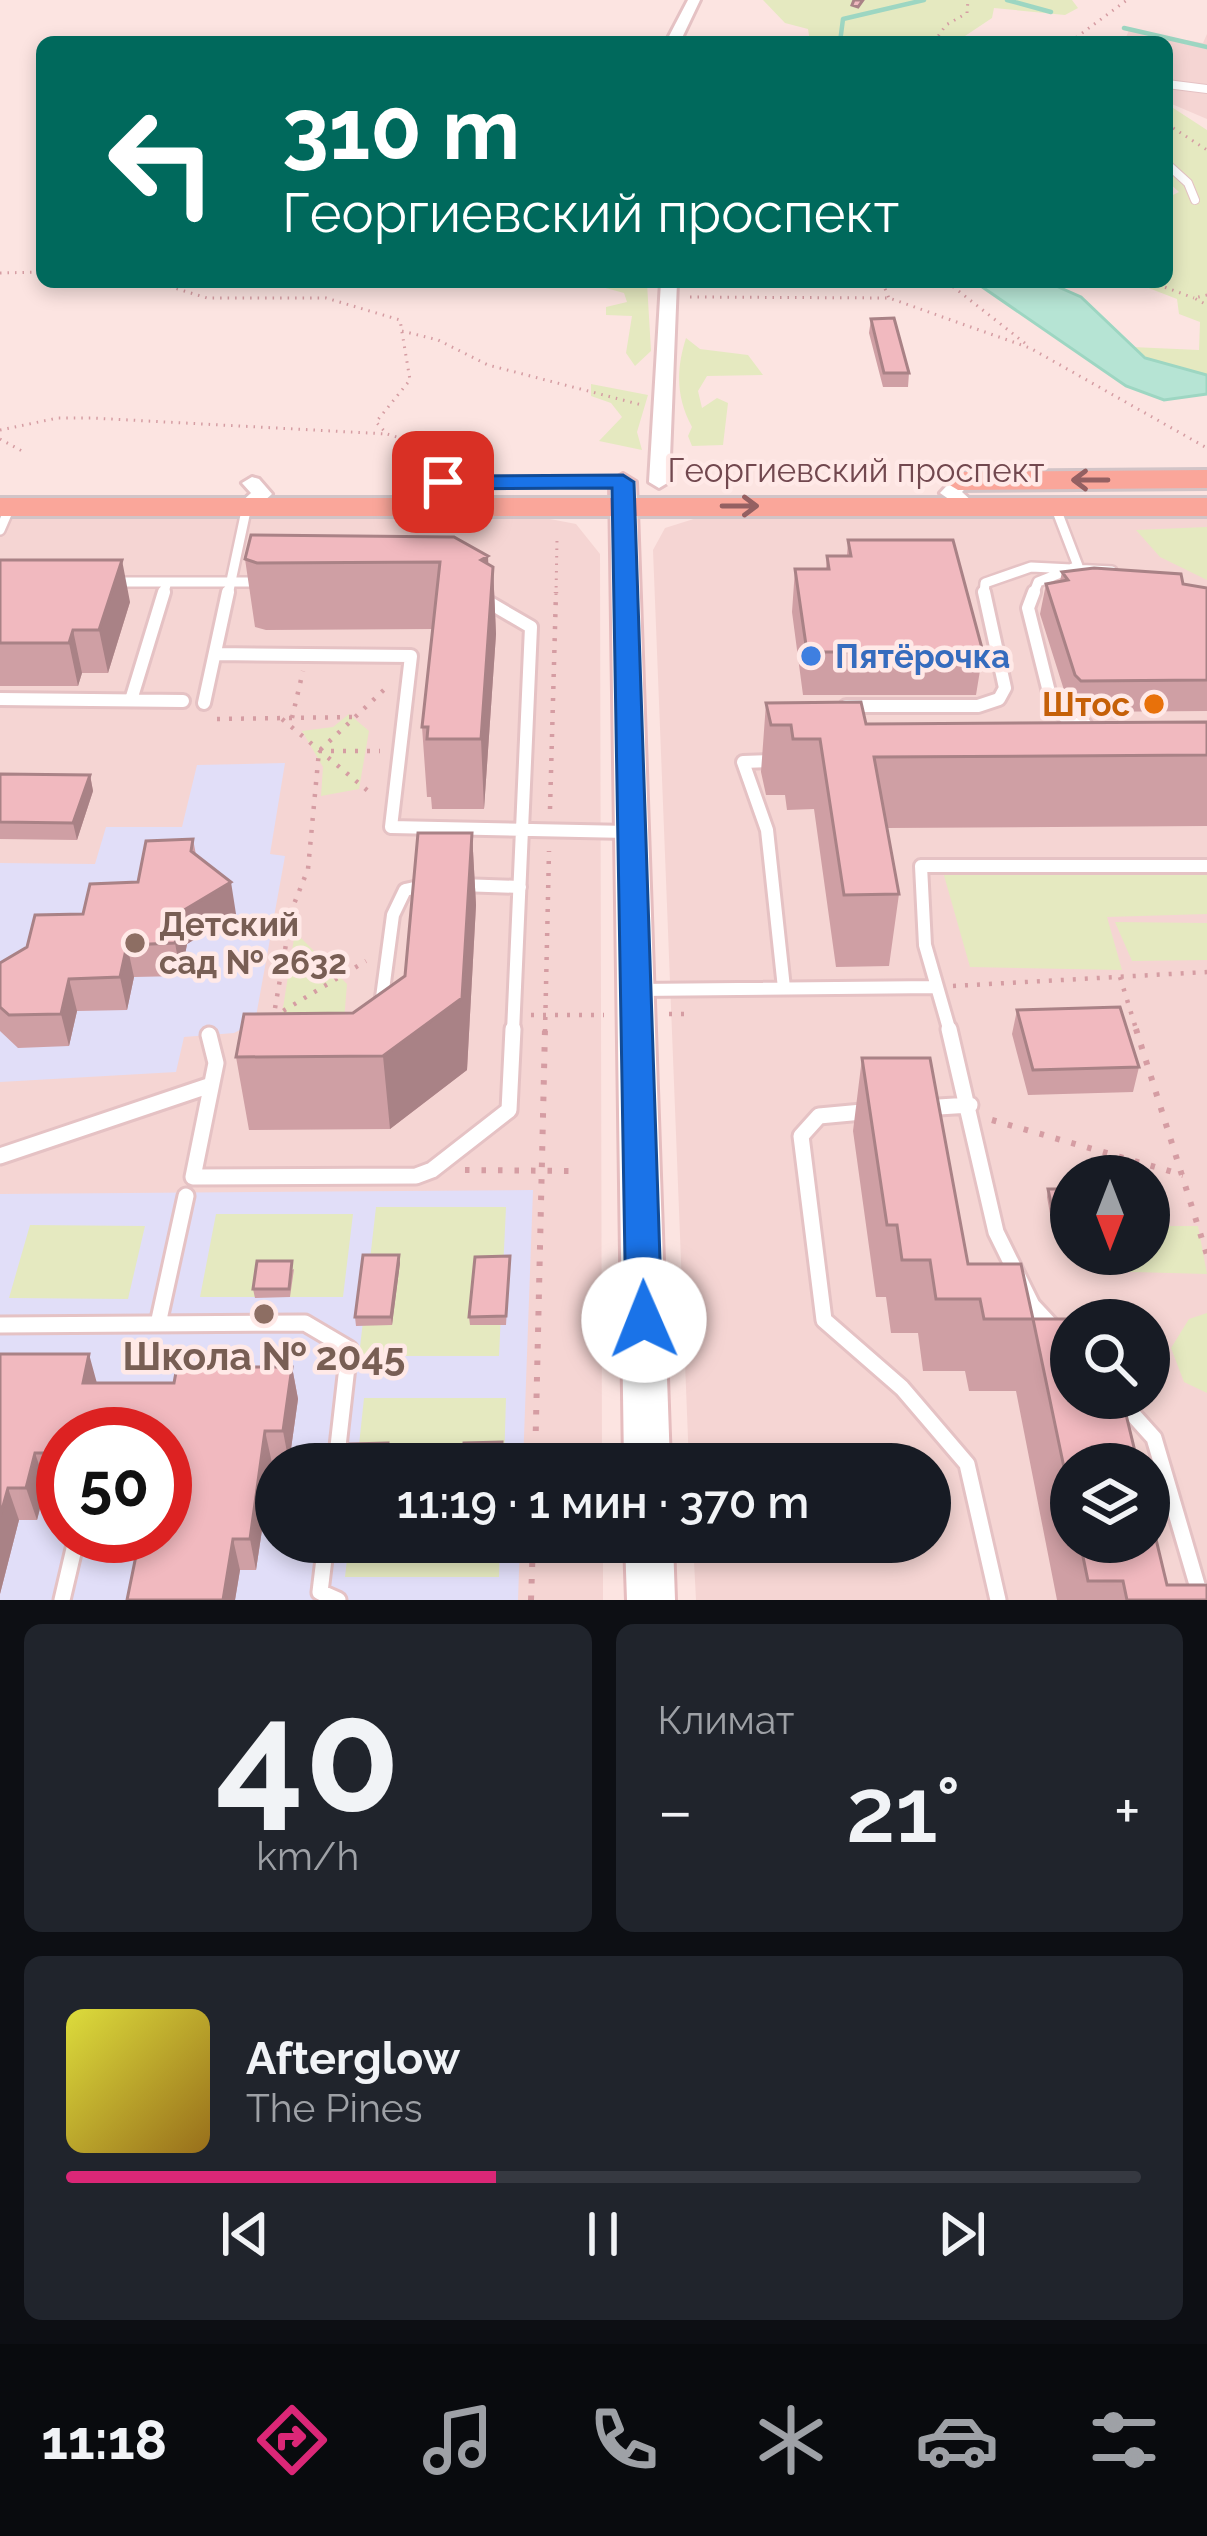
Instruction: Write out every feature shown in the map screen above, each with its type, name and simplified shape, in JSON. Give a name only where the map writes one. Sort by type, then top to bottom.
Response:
[{"type":"main road","name":"Георгиевский проспект","points":[[3,507],[249,494],[964,493],[1207,479]]},
{"type":"main road","name":"Георгиевский проспект","points":[[623,494],[659,482],[964,493],[1054,506],[1207,507]]},
{"type":"main road","points":[[623,494],[647,1443]]},
{"type":"main road","points":[[650,1563],[651,1600]]},
{"type":"street","points":[[676,36],[694,0]]},
{"type":"street","points":[[659,482],[669,289]]},
{"type":"lane","points":[[1173,84],[1207,89]]},
{"type":"lane","points":[[1173,169],[1188,183],[1196,200]]},
{"type":"lane","points":[[203,703],[249,494]]},
{"type":"lane","points":[[1054,506],[1078,566]]},
{"type":"lane","points":[[1078,566],[1038,582],[1028,608],[1052,704],[1072,724],[1094,724]]},
{"type":"lane","points":[[838,706],[978,706],[999,698],[1005,688],[983,602],[985,583],[1031,567],[1078,566],[1135,574]]},
{"type":"lane","points":[[95,582],[274,582]]},
{"type":"lane","points":[[131,700],[167,582]]},
{"type":"lane","points":[[208,1035],[216,1057],[193,1177],[416,1176],[432,1170],[509,1110],[531,627],[472,593]]},
{"type":"lane","points":[[215,654],[411,656],[391,826],[632,832]]},
{"type":"lane","points":[[0,699],[182,701]]},
{"type":"lane","points":[[784,988],[767,830],[743,761],[790,761]]},
{"type":"lane","points":[[1050,1324],[1032,1305],[996,1232],[971,1110],[925,945],[921,866],[1207,866]]},
{"type":"lane","points":[[379,1019],[393,915],[404,890],[435,884],[520,887]]},
{"type":"lane","points":[[636,990],[936,986]]},
{"type":"lane","points":[[216,1057],[233,1062]]},
{"type":"lane","points":[[0,1156],[212,1085]]},
{"type":"lane","points":[[971,1110],[819,1116],[801,1136],[824,1320],[902,1388],[967,1464],[998,1600]]},
{"type":"lane","points":[[158,1324],[186,1196]]},
{"type":"lane","points":[[0,1325],[305,1322],[349,1349],[338,1443]]},
{"type":"lane","points":[[1137,1419],[1154,1438],[1198,1588],[1207,1592]]},
{"type":"lane","points":[[62,1600],[71,1563]]},
{"type":"lane","points":[[326,1563],[326,1597]]},
{"type":"path","points":[[938,36],[946,25],[967,13],[968,0]]},
{"type":"path","points":[[1078,36],[1127,0]]},
{"type":"path","points":[[1173,128],[1207,150]]},
{"type":"path","points":[[0,273],[36,272]]},
{"type":"path","points":[[161,288],[227,302],[299,296],[371,307],[400,320],[410,380],[376,422],[387,434]]},
{"type":"path","points":[[885,288],[889,298]]},
{"type":"path","points":[[955,288],[1030,348],[1207,448]]},
{"type":"path","points":[[1167,288],[1207,305]]},
{"type":"path","points":[[669,289],[889,298],[1030,348]]},
{"type":"path","points":[[1194,298],[1207,295]]},
{"type":"path","points":[[401,331],[438,340],[488,365],[662,410]]},
{"type":"path","points":[[0,430],[58,418],[92,418],[387,434],[442,452]]},
{"type":"path","points":[[0,439],[22,451]]},
{"type":"path","points":[[536,1443],[557,539]]},
{"type":"path","points":[[292,718],[308,655]]},
{"type":"path","points":[[269,1038],[292,909],[308,868],[319,751],[410,666]]},
{"type":"path","points":[[282,718],[393,811]]},
{"type":"path","points":[[319,751],[400,752]]},
{"type":"path","points":[[216,1057],[273,1016],[388,948]]},
{"type":"path","points":[[936,986],[1207,972]]},
{"type":"path","points":[[1120,976],[1207,1255]]},
{"type":"path","points":[[971,1110],[1183,1174]]},
{"type":"path","points":[[432,1170],[573,1171]]},
{"type":"path","points":[[531,1600],[532,1563]]},
{"type":"shaded area","points":[[763,0],[1072,0],[1078,8],[1065,15],[994,8],[992,18],[965,36],[809,36],[808,29],[785,23]]},
{"type":"shaded area","points":[[1129,30],[1163,36],[1126,36]]},
{"type":"shaded area","points":[[1207,34],[1207,119],[1173,105],[1173,38],[1203,43]]},
{"type":"shaded area","points":[[1173,108],[1207,130],[1207,375],[1145,359],[1132,347],[1199,350],[1200,322],[1179,314],[1177,299],[1149,288],[1173,288],[1173,195],[1179,192],[1173,186]]},
{"type":"shaded area","points":[[606,288],[647,288],[651,351],[635,366],[626,353],[632,316],[606,315],[606,307],[627,302],[624,293]]},
{"type":"shaded area","points":[[984,288],[1061,288],[1081,297],[1145,358],[1207,375],[1207,394],[1164,400],[1126,386]]},
{"type":"shaded area","points":[[686,338],[700,349],[748,355],[763,375],[707,376],[698,391],[702,408],[717,398],[728,403],[723,445],[692,446],[688,436],[692,427],[679,383]]},
{"type":"shaded area","points":[[591,384],[648,395],[637,432],[642,450],[599,441],[622,417],[611,403],[591,396]]},
{"type":"shaded area","points":[[529,515],[576,524],[600,554],[602,1443],[255,1443],[255,1563],[603,1563],[603,1600],[0,1600],[0,517]]},
{"type":"shaded area","points":[[1207,516],[1207,1600],[696,1600],[694,1563],[951,1563],[951,1443],[688,1443],[653,550],[665,528],[700,517]]},
{"type":"shaded area","points":[[1207,527],[1207,580],[1160,557],[1136,530]]},
{"type":"shaded area","points":[[349,714],[369,731],[359,789],[321,796],[323,767],[302,731],[333,727]]},
{"type":"shaded area","name":"Детский сад № 2632","points":[[285,763],[270,854],[285,856],[255,1022],[234,1033],[184,1037],[176,1072],[0,1082],[0,863],[95,864],[106,827],[182,827],[197,765]]},
{"type":"shaded area","points":[[943,872],[1207,875],[1207,914],[1107,917],[1122,970],[970,967]]},
{"type":"shaded area","points":[[1115,922],[1207,923],[1207,960],[1132,961]]},
{"type":"shaded area","points":[[295,932],[347,984],[343,1033],[279,1033]]},
{"type":"shaded area","name":"Школа № 2045","points":[[533,1190],[524,1443],[255,1443],[255,1563],[519,1563],[518,1600],[0,1600],[0,1194]]},
{"type":"shaded area","points":[[376,1207],[506,1207],[499,1356],[359,1356]]},
{"type":"shaded area","points":[[216,1214],[353,1214],[343,1297],[200,1297]]},
{"type":"shaded area","points":[[30,1225],[145,1226],[128,1299],[9,1298]]},
{"type":"shaded area","points":[[1170,1226],[1198,1226],[1207,1274],[1170,1273]]},
{"type":"shaded area","points":[[1207,1313],[1207,1393],[1184,1382],[1171,1348],[1189,1319]]},
{"type":"shaded area","points":[[364,1398],[506,1398],[505,1443],[359,1443]]},
{"type":"shaded area","points":[[347,1563],[499,1563],[499,1577],[345,1577]]},
{"type":"building","points":[[894,318],[909,373],[884,373],[871,319]]},
{"type":"building","points":[[251,535],[454,537],[488,556],[481,560],[493,567],[481,739],[427,739],[428,727],[422,727],[440,562],[257,563],[245,559]]},
{"type":"building","points":[[848,540],[953,540],[983,652],[807,652],[795,569],[829,569],[827,556],[851,556]]},
{"type":"building","points":[[0,560],[122,560],[99,630],[73,630],[69,643],[0,643]]},
{"type":"building","points":[[1094,568],[1181,574],[1183,584],[1207,588],[1207,680],[1081,681],[1075,675],[1046,584],[1068,580],[1062,572]]},
{"type":"building","points":[[861,702],[866,724],[1207,722],[1207,755],[874,757],[899,894],[844,895],[820,739],[793,739],[791,725],[771,725],[766,703]]},
{"type":"building","points":[[0,774],[90,775],[73,823],[0,822]]},
{"type":"building","points":[[418,833],[472,833],[462,998],[383,1056],[236,1057],[244,1014],[353,1013],[405,976]]},
{"type":"building","points":[[193,839],[191,851],[231,882],[181,912],[175,943],[127,945],[120,977],[69,979],[61,1014],[9,1015],[0,1007],[0,963],[27,947],[35,915],[83,914],[90,884],[138,882],[146,841]]},
{"type":"building","points":[[1120,1007],[1139,1067],[1033,1070],[1017,1010]]},
{"type":"building","points":[[862,1058],[930,1058],[968,1264],[1021,1264],[1033,1319],[984,1319],[980,1299],[936,1299],[930,1260],[902,1260],[897,1225],[887,1225]]},
{"type":"building","points":[[363,1255],[399,1255],[391,1317],[355,1317]]},
{"type":"building","points":[[510,1256],[506,1316],[469,1317],[475,1257]]},
{"type":"building","points":[[257,1261],[292,1261],[289,1289],[253,1289]]},
{"type":"building","points":[[1033,1319],[1050,1319],[1050,1400]]},
{"type":"building","points":[[0,1354],[89,1354],[83,1383],[174,1383],[177,1367],[292,1367],[283,1431],[265,1431],[263,1443],[255,1443],[250,1539],[233,1539],[223,1600],[127,1600],[135,1563],[192,1563],[192,1407],[36,1407],[36,1453],[26,1488],[8,1488],[0,1517]]},
{"type":"building","points":[[1054,1419],[1127,1419],[1133,1443],[1059,1443]]},
{"type":"building","points":[[1084,1563],[1162,1563],[1167,1585],[1207,1585],[1207,1600],[1127,1600],[1123,1581],[1088,1581]]},
{"type":"waterway","points":[[841,36],[843,19],[924,0]]},
{"type":"waterway","points":[[1007,0],[1051,12]]},
{"type":"waterway","points":[[1124,28],[1159,36]]},
{"type":"waterway","points":[[1173,39],[1207,47]]},
{"type":"place","name":"Пятёрочка","points":[[811,656]]},
{"type":"place","name":"Штос","points":[[1154,704]]},
{"type":"place","name":"Детский сад № 2632","points":[[135,943]]},
{"type":"place","name":"Школа № 2045","points":[[264,1314]]},
{"type":"route","points":[[443,482],[623,482],[644,1320]]}]
